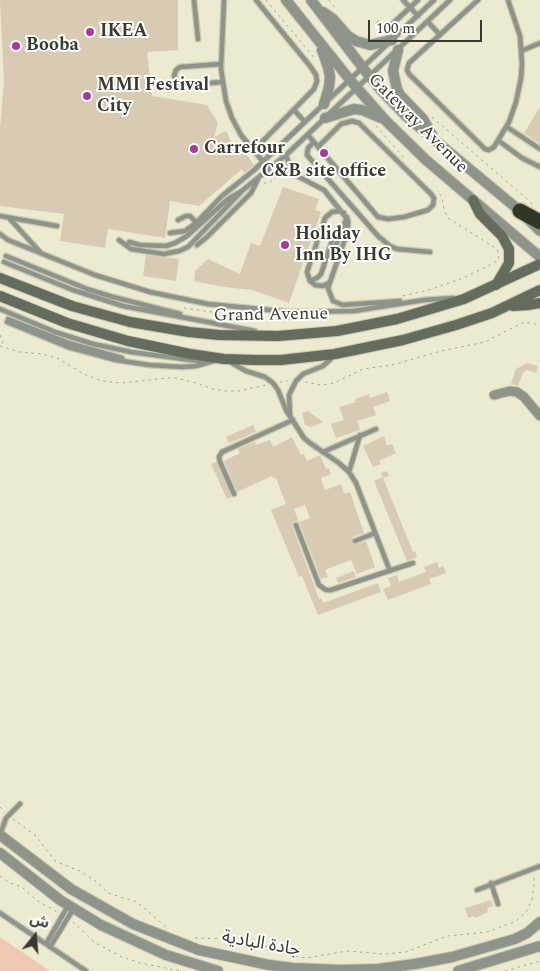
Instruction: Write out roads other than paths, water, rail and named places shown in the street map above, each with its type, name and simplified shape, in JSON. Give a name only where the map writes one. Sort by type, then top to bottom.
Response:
[{"type":"highway","points":[[520,211],[540,222]]},
{"type":"main road","points":[[473,200],[480,214],[502,236],[509,248],[509,263],[496,286]]},
{"type":"main road","name":"Grand Avenue","points":[[0,278],[72,306],[130,322],[219,335],[278,336],[337,331],[397,319],[464,299],[496,286],[540,264]]},
{"type":"main road","points":[[0,296],[97,333],[159,348],[223,359],[281,360],[335,354],[421,335],[509,306],[540,290]]},
{"type":"main road","points":[[509,306],[525,306],[540,303]]},
{"type":"street","name":"Gateway Avenue","points":[[286,0],[350,80],[385,120],[426,160],[540,257]]},
{"type":"street","name":"Gateway Avenue","points":[[313,3],[363,68],[407,117],[520,211],[540,231]]},
{"type":"street","points":[[313,3],[333,19],[348,36],[356,41],[370,45],[392,40]]},
{"type":"street","points":[[319,42],[329,72],[329,87],[324,104]]},
{"type":"street","points":[[398,50],[393,71],[397,89],[423,119],[436,142]]},
{"type":"street","points":[[350,80],[353,70],[363,68]]},
{"type":"street","points":[[325,118],[348,110],[358,109],[385,120]]},
{"type":"street","points":[[494,395],[510,391],[518,392],[540,416]]},
{"type":"street","name":"جادة البادية","points":[[0,835],[71,889],[112,914],[154,934],[199,950],[244,961],[293,968],[340,971],[397,967],[452,957],[515,939],[527,933],[540,922]]},
{"type":"street","name":"جادة البادية","points":[[0,853],[29,877],[71,907],[101,925],[144,946],[189,963],[218,971]]},
{"type":"street","points":[[458,971],[540,946]]},
{"type":"lane","points":[[194,0],[198,39]]},
{"type":"lane","points":[[224,0],[221,64],[226,102],[232,118],[253,151],[269,169]]},
{"type":"lane","points":[[253,151],[314,89],[317,81],[316,75],[256,0]]},
{"type":"lane","points":[[403,0],[418,16]]},
{"type":"lane","points":[[379,24],[383,28],[389,27],[418,0]]},
{"type":"lane","points":[[130,242],[140,245],[166,246],[184,238],[218,200],[262,162],[434,0]]},
{"type":"lane","points":[[363,68],[398,50],[450,0]]},
{"type":"lane","points":[[478,0],[407,67],[409,74],[484,149],[493,149],[499,141],[507,127],[519,90],[522,64],[521,51],[516,22],[508,0]]},
{"type":"lane","points":[[428,22],[440,35]]},
{"type":"lane","points":[[521,51],[540,43]]},
{"type":"lane","points":[[221,64],[180,67],[176,70],[174,76],[181,85],[223,82]]},
{"type":"lane","points":[[119,240],[124,246],[134,250],[164,254],[179,251],[192,243],[243,190],[286,155],[325,118],[350,80]]},
{"type":"lane","points":[[294,110],[305,122]]},
{"type":"lane","points":[[308,135],[318,147],[375,214],[381,218],[388,219],[412,215],[430,208],[434,203],[434,198],[431,194],[359,123],[352,121],[341,124],[318,147]]},
{"type":"lane","points":[[507,127],[540,149]]},
{"type":"lane","points":[[499,141],[524,160],[540,167]]},
{"type":"lane","points":[[314,142],[308,148],[308,155],[366,223],[384,241],[397,249],[430,252]]},
{"type":"lane","points":[[286,155],[290,167],[297,177],[324,190],[346,216],[349,224],[328,288],[330,297],[340,305],[445,298],[464,299]]},
{"type":"lane","points":[[197,245],[251,192],[258,178]]},
{"type":"lane","points":[[170,233],[185,231],[198,223],[228,198],[243,190]]},
{"type":"lane","points":[[330,283],[319,286],[310,280],[307,272],[325,218],[330,213],[336,211],[346,216]]},
{"type":"lane","points":[[366,223],[375,214]]},
{"type":"lane","points":[[0,216],[57,226]]},
{"type":"lane","points":[[178,220],[190,216],[198,223]]},
{"type":"lane","points":[[331,258],[346,216]]},
{"type":"lane","points":[[9,218],[42,254]]},
{"type":"lane","points":[[0,234],[8,240],[95,275],[140,289],[234,308],[291,312],[354,312],[424,300]]},
{"type":"lane","points":[[310,280],[317,278],[321,274],[334,235]]},
{"type":"lane","points":[[6,256],[67,282],[113,297],[237,328]]},
{"type":"lane","points":[[4,262],[72,290],[114,303],[149,312],[278,336]]},
{"type":"lane","points":[[0,309],[55,332],[93,344],[131,352],[210,363]]},
{"type":"lane","points":[[7,321],[53,342],[116,360],[182,367],[223,359],[246,372],[269,380],[278,390],[285,408],[304,438],[340,463],[349,472],[356,484],[390,571]]},
{"type":"lane","points":[[290,414],[290,395],[296,381],[304,374],[323,366],[335,354]]},
{"type":"lane","points":[[234,494],[220,462],[219,457],[222,452],[294,420]]},
{"type":"lane","points":[[323,452],[376,429]]},
{"type":"lane","points":[[349,472],[360,436]]},
{"type":"lane","points":[[296,525],[319,584],[323,589],[331,590],[413,563]]},
{"type":"lane","points":[[355,541],[375,533]]},
{"type":"lane","points":[[0,835],[3,824],[20,804]]},
{"type":"lane","points":[[477,890],[491,883],[540,866]]},
{"type":"lane","points":[[491,883],[498,904]]},
{"type":"lane","points":[[48,945],[62,916],[71,907]]},
{"type":"lane","points":[[48,945],[67,919],[71,907]]},
{"type":"lane","points":[[0,912],[86,971]]},
{"type":"place","name":"IKEA","points":[[90,32]]},
{"type":"place","name":"Booba","points":[[16,46]]},
{"type":"place","name":"MMI Festival City","points":[[87,96]]},
{"type":"place","name":"Carrefour","points":[[194,149]]},
{"type":"place","name":"C&B site office","points":[[324,153]]},
{"type":"place","name":"Holiday Inn By IHG","points":[[285,245]]}]
